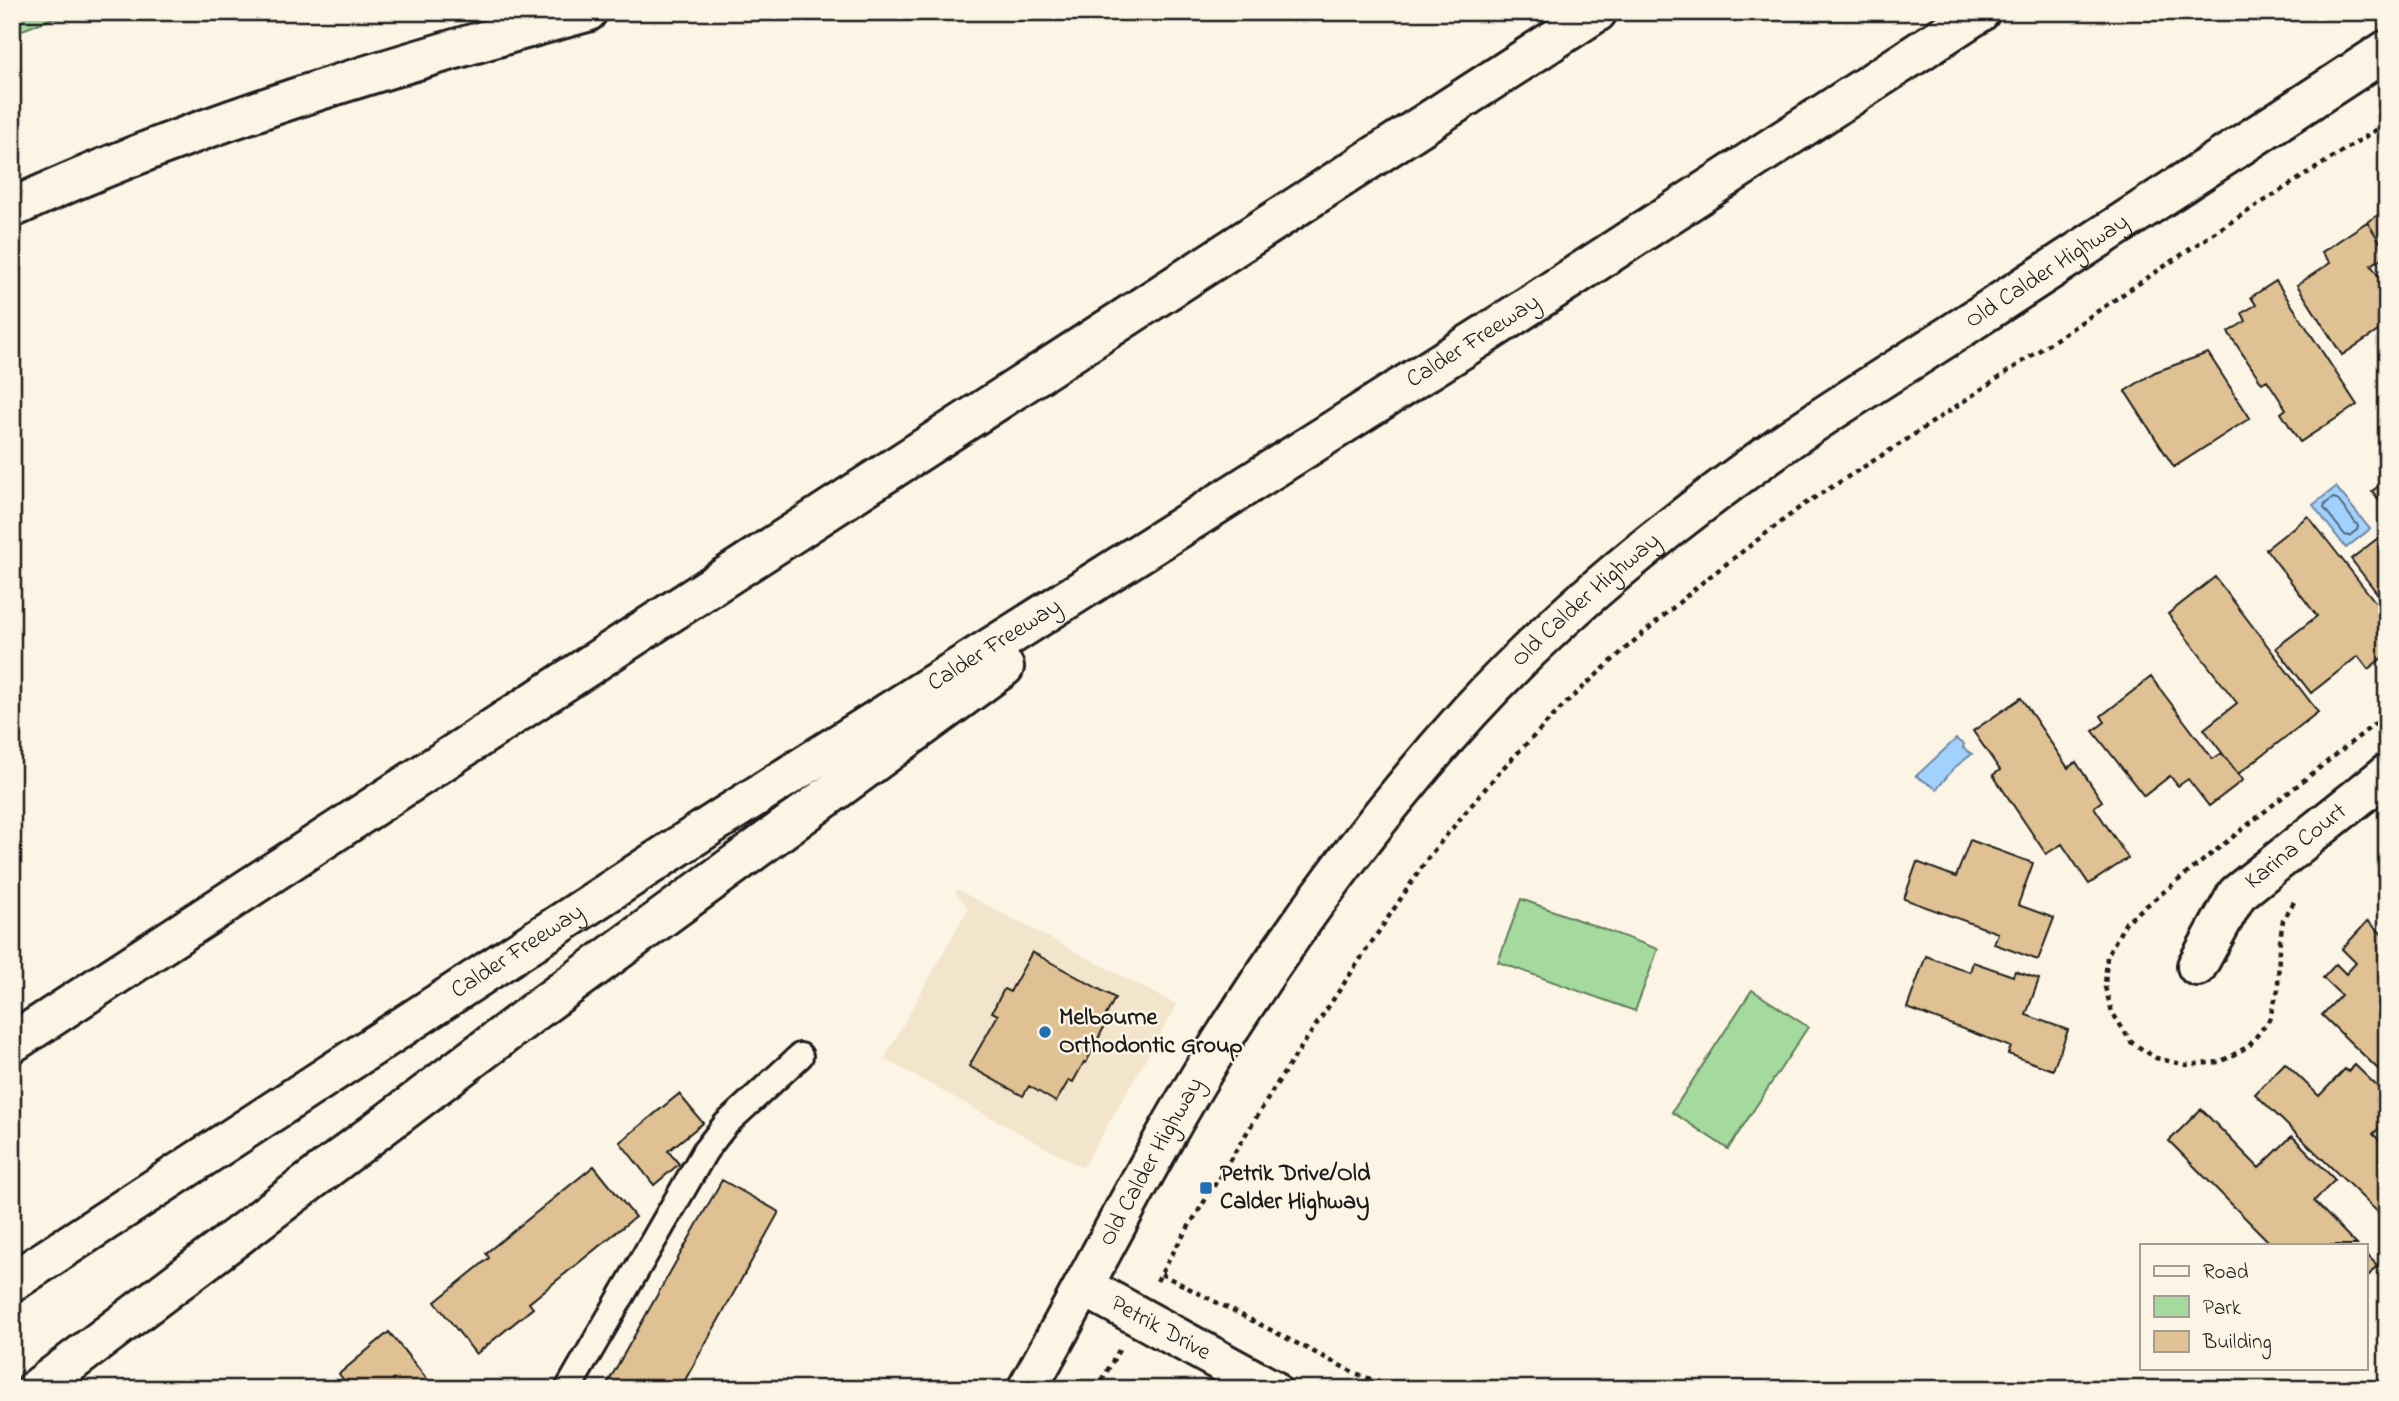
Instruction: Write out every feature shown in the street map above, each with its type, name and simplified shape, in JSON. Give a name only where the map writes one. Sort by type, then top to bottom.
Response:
[{"type":"main road","points":[[12,208],[225,122],[427,57],[587,12]]},
{"type":"main road","points":[[12,1043],[1597,12]]},
{"type":"main road","name":"Calder Freeway","points":[[12,1282],[724,816],[1484,335],[1980,12]]},
{"type":"main road","name":"Old Calder Highway","points":[[1027,1389],[1226,1034],[1317,900],[1412,777],[1473,708],[1534,646],[1660,537],[1784,444],[2387,50]]},
{"type":"main road","points":[[36,1389],[535,1012],[1006,666],[1484,335]]},
{"type":"main road","name":"Karina Court","points":[[2197,966],[2237,894],[2387,774]]},
{"type":"main road","name":"Petrik Drive","points":[[1085,1287],[1272,1389]]},
{"type":"lane","points":[[568,1389],[705,1151],[726,1124],[800,1056]]},
{"type":"path","points":[[1138,1316],[1280,1079],[1430,855],[1500,771],[1568,701],[1704,581],[1803,505],[1922,429],[2220,229],[2387,123]]},
{"type":"path","points":[[1161,1274],[1353,1372],[1395,1389]]},
{"type":"shaded area","points":[[956,889],[1177,1005],[1083,1168],[884,1059],[968,908],[955,892]]},
{"type":"green space","points":[[12,12],[69,12],[12,34]]},
{"type":"green space","points":[[1521,899],[1658,949],[1635,1011],[1498,962]]},
{"type":"green space","points":[[1752,990],[1808,1027],[1728,1149],[1672,1112]]},
{"type":"water","points":[[2336,487],[2370,529],[2346,548],[2313,505]]},
{"type":"water","points":[[1956,739],[1972,754],[1954,768],[1937,789],[1916,776]]},
{"type":"building","points":[[2387,209],[2387,252],[2367,222]]},
{"type":"building","points":[[2367,222],[2387,252],[2387,255],[2371,265],[2387,289],[2387,325],[2342,355],[2297,285],[2330,263],[2322,252]]},
{"type":"building","points":[[2276,281],[2357,405],[2300,442],[2281,413],[2286,409],[2267,380],[2262,383],[2228,332],[2246,321],[2242,313],[2256,305],[2251,297]]},
{"type":"building","points":[[2208,353],[2250,418],[2174,467],[2125,391],[2155,372]]},
{"type":"building","points":[[2387,480],[2387,510],[2372,491]]},
{"type":"building","points":[[2308,516],[2387,617],[2387,654],[2368,669],[2358,656],[2311,693],[2276,648],[2317,616],[2266,549]]},
{"type":"building","points":[[2387,531],[2387,606],[2351,559]]},
{"type":"building","points":[[2215,577],[2318,712],[2238,774],[2204,729],[2237,703],[2168,614]]},
{"type":"building","points":[[2151,677],[2213,759],[2222,753],[2243,780],[2209,806],[2188,779],[2178,786],[2170,776],[2144,796],[2093,731],[2105,722],[2101,716]]},
{"type":"building","points":[[2021,698],[2068,768],[2076,762],[2102,801],[2094,807],[2128,858],[2089,884],[2062,844],[2046,854],[1993,775],[2000,770],[1973,731]]},
{"type":"building","points":[[1970,840],[2033,863],[2018,905],[2054,918],[2038,960],[1994,944],[1998,933],[1904,899],[1917,862],[1956,877]]},
{"type":"building","points":[[2368,921],[2387,939],[2387,975],[2380,982],[2387,989],[2387,1001],[2381,1007],[2387,1012],[2387,1062],[2379,1070],[2322,1015],[2341,995],[2323,978],[2336,964],[2346,974],[2356,963],[2342,949]]},
{"type":"building","name":"Melbourne Orthodontic Group","points":[[1032,952],[1115,998],[1086,1063],[1084,1062],[1073,1082],[1069,1080],[1056,1102],[1029,1086],[1023,1096],[969,1066],[998,1015],[992,1012],[1004,989],[1010,992]]},
{"type":"building","points":[[1926,956],[1970,972],[1973,962],[2013,976],[2015,971],[2039,979],[2026,1015],[2068,1030],[2053,1070],[2008,1054],[2011,1047],[1907,1008]]},
{"type":"building","points":[[2285,1063],[2319,1096],[2345,1069],[2348,1072],[2355,1065],[2385,1094],[2377,1101],[2387,1110],[2387,1120],[2373,1134],[2387,1148],[2387,1221],[2255,1094]]},
{"type":"building","points":[[679,1094],[703,1123],[668,1151],[679,1164],[654,1185],[620,1142]]},
{"type":"building","points":[[2201,1109],[2259,1168],[2292,1136],[2335,1180],[2314,1201],[2356,1244],[2271,1244],[2169,1141]]},
{"type":"building","points":[[594,1166],[635,1217],[529,1303],[533,1308],[476,1354],[435,1302],[489,1258],[486,1253]]},
{"type":"building","points":[[722,1180],[779,1212],[680,1389],[610,1389],[606,1386]]},
{"type":"building","points":[[2368,1256],[2378,1266],[2368,1276]]},
{"type":"building","points":[[389,1332],[435,1389],[351,1389],[339,1374]]},
{"type":"place","name":"Melbourne Orthodontic Group","points":[[1045,1032]]},
{"type":"place","name":"Petrik Drive/Old Calder Highway","points":[[1206,1188]]}]
